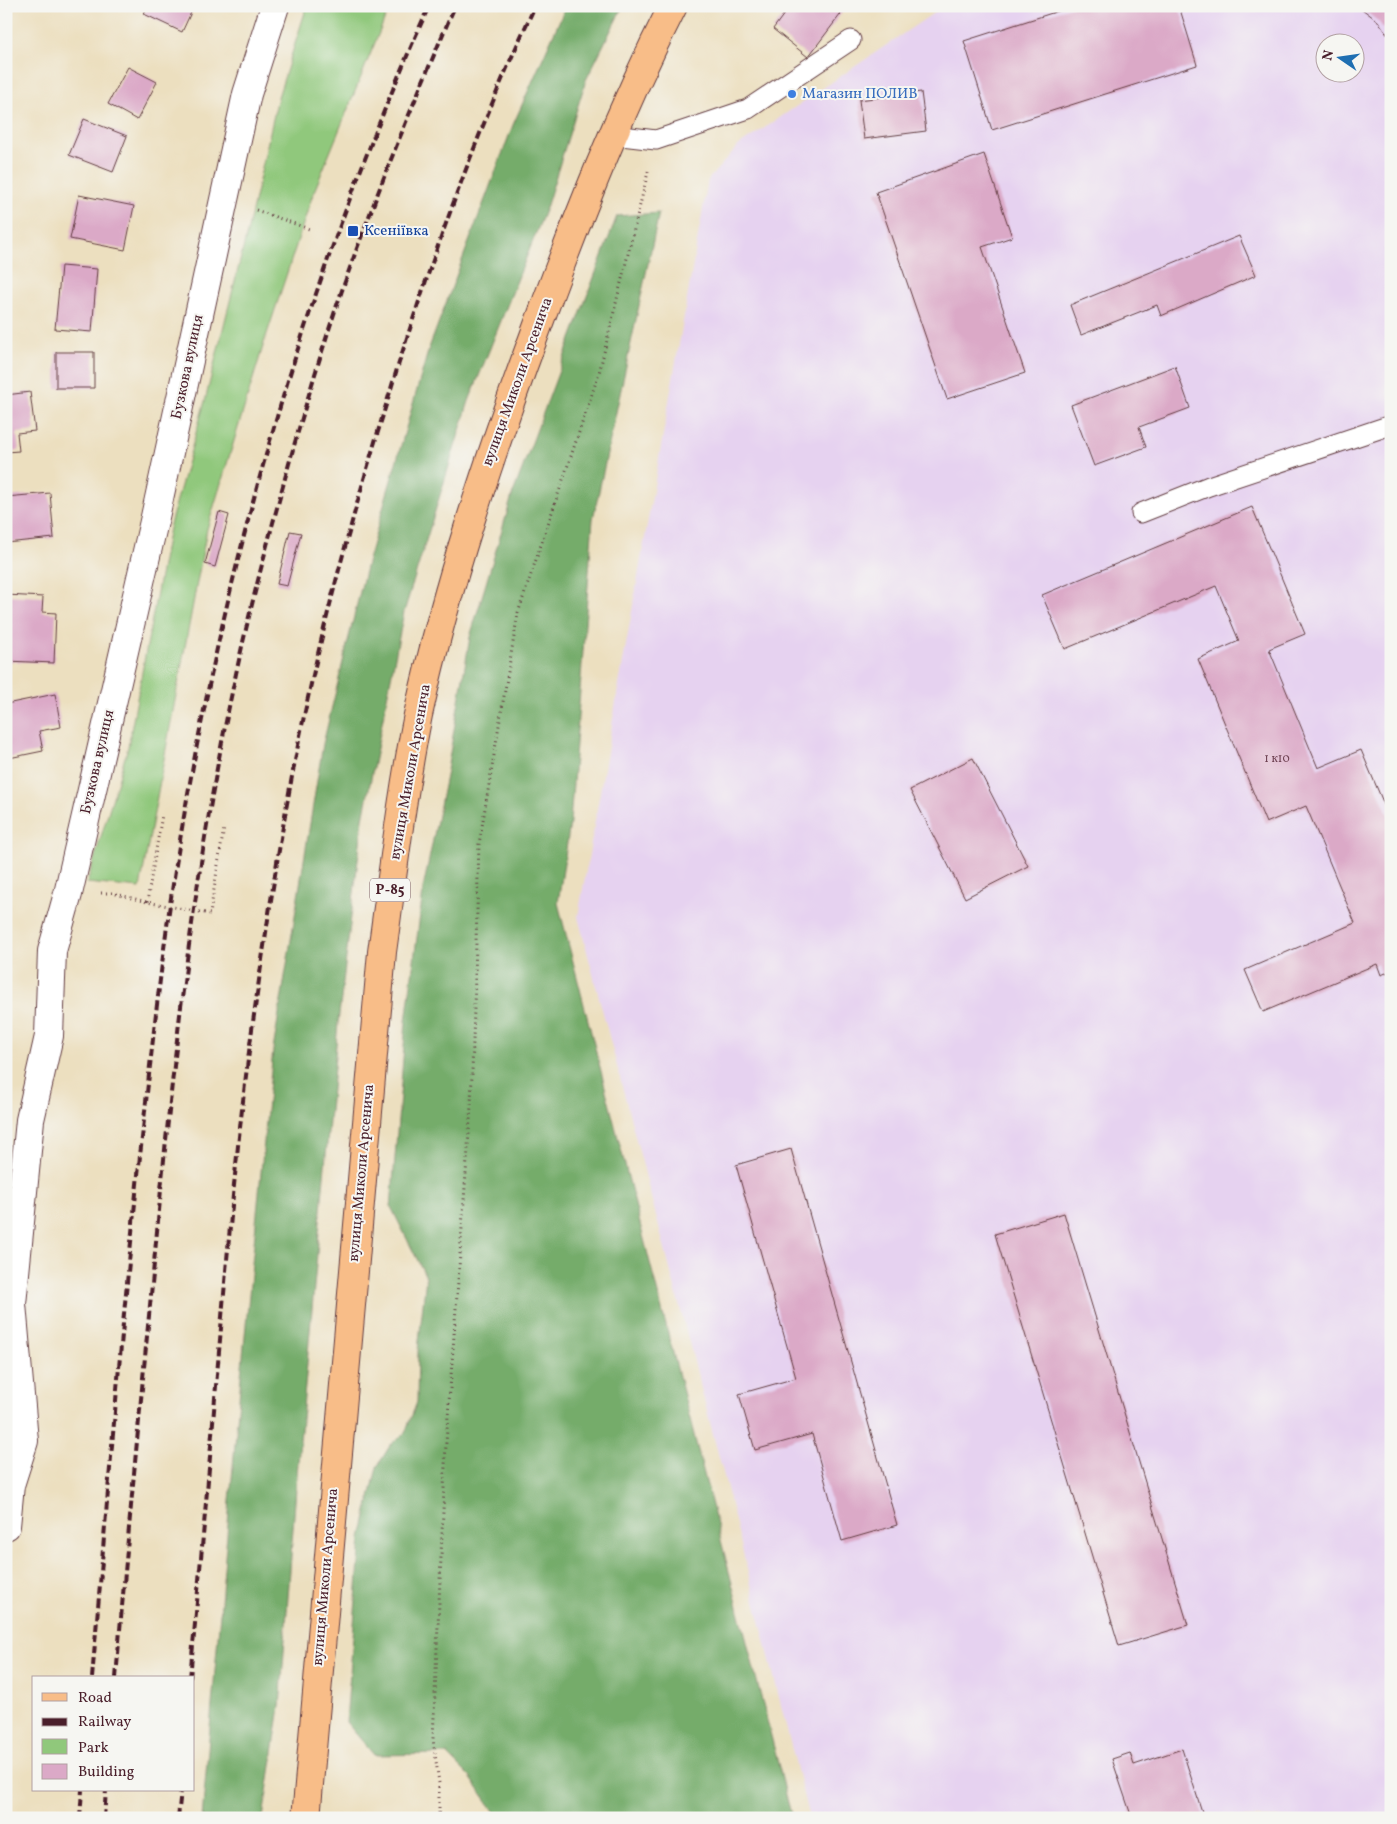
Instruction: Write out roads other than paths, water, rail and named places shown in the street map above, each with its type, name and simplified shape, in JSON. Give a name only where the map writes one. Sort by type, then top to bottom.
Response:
[{"type":"main road","name":"вулиця Миколи Арсенича","points":[[306,1818],[382,952],[399,823],[418,715],[444,610],[476,500],[559,268],[612,135],[673,6]]},
{"type":"street","name":"Бузкова вулиця","points":[[6,1526],[10,1485],[24,1441],[12,1304],[30,1120],[48,1036],[52,952],[68,894],[155,517],[247,94],[275,6]]},
{"type":"lane","points":[[612,135],[656,140],[748,109],[851,40]]},
{"type":"lane","points":[[1141,512],[1209,486],[1391,425]]},
{"type":"railway","points":[[92,1676],[136,1190],[164,949],[179,846],[198,738],[247,524],[277,418],[310,313],[346,209],[386,107],[429,6]]},
{"type":"railway","points":[[116,1676],[168,1120],[197,889],[223,736],[263,559],[324,344],[353,258],[455,6]]},
{"type":"railway","points":[[190,1676],[228,1244],[243,1102],[273,890],[301,732],[328,611],[385,409],[412,323],[443,231],[477,140],[535,6]]},
{"type":"railway","points":[[80,1818],[82,1792]]},
{"type":"railway","points":[[104,1818],[106,1792]]},
{"type":"railway","points":[[178,1818],[181,1792]]},
{"type":"place","name":"Магазин ПОЛИВ","points":[[792,94]]},
{"type":"place","name":"Ксеніївка","points":[[353,231]]}]
